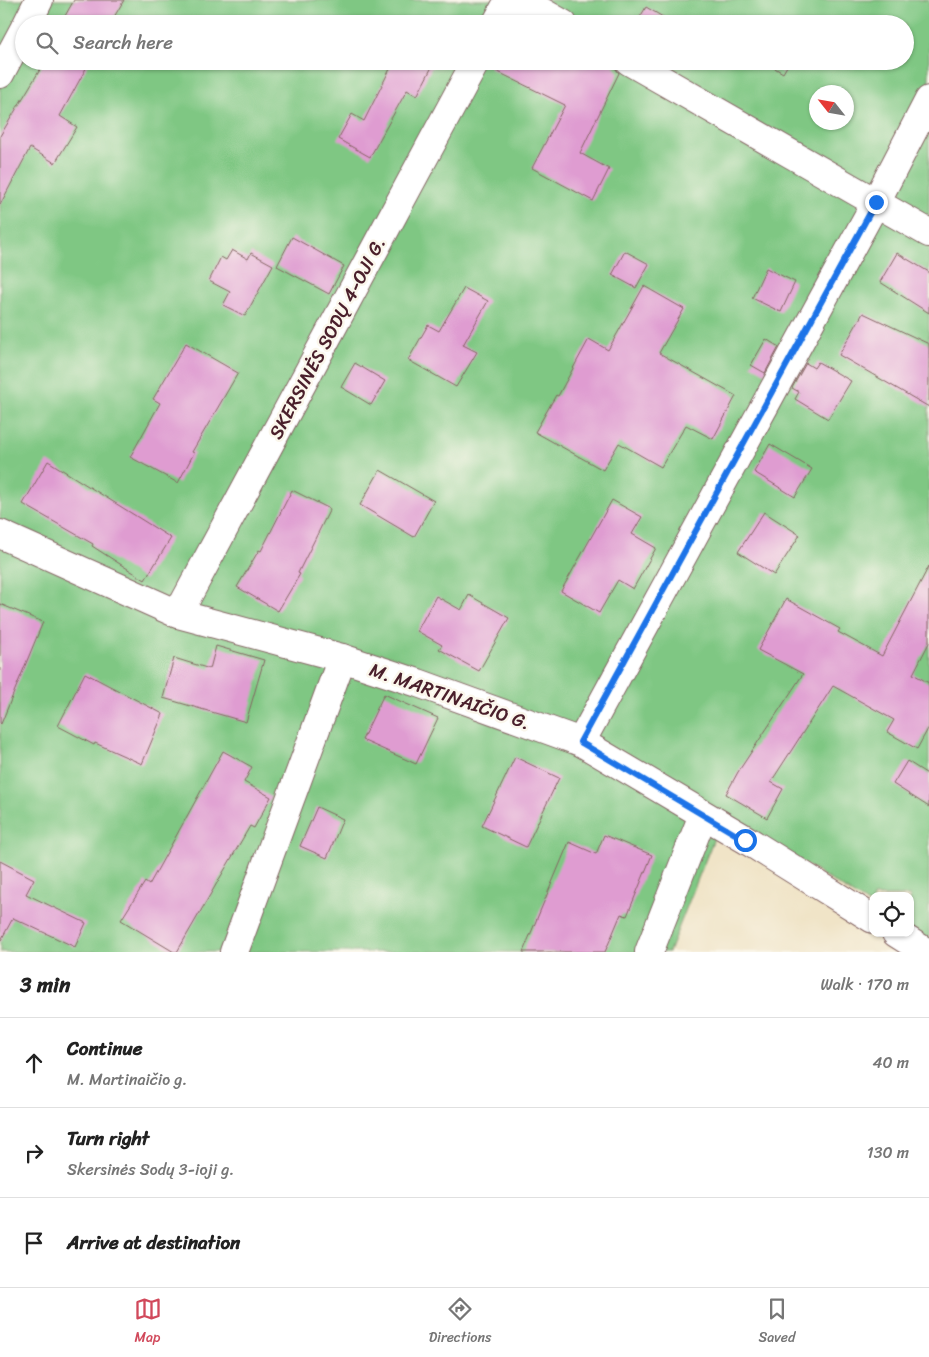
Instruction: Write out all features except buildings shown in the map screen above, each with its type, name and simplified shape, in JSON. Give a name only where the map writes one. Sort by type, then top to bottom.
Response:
[{"type":"street","points":[[32,15],[40,0]]},
{"type":"street","points":[[501,15],[509,0]]},
{"type":"street","points":[[521,0],[547,15]]},
{"type":"street","points":[[0,74],[15,46]]},
{"type":"street","name":"SKERSINĖS SODŲ 4-OJI G.","points":[[178,614],[471,70]]},
{"type":"street","points":[[645,70],[929,233]]},
{"type":"street","points":[[580,742],[876,202],[929,100]]},
{"type":"street","name":"M. MARTINAIČIO G.","points":[[0,534],[178,614],[342,658],[418,683],[580,742],[869,917]]},
{"type":"street","points":[[234,952],[342,658]]},
{"type":"street","points":[[649,952],[703,815]]},
{"type":"street","points":[[902,937],[926,952]]},
{"type":"green space","points":[[0,0],[929,0],[929,942],[914,933],[914,892],[869,892],[869,904],[724,813],[669,952],[0,952]]},
{"type":"route","points":[[745,840],[580,742],[876,202]]}]
